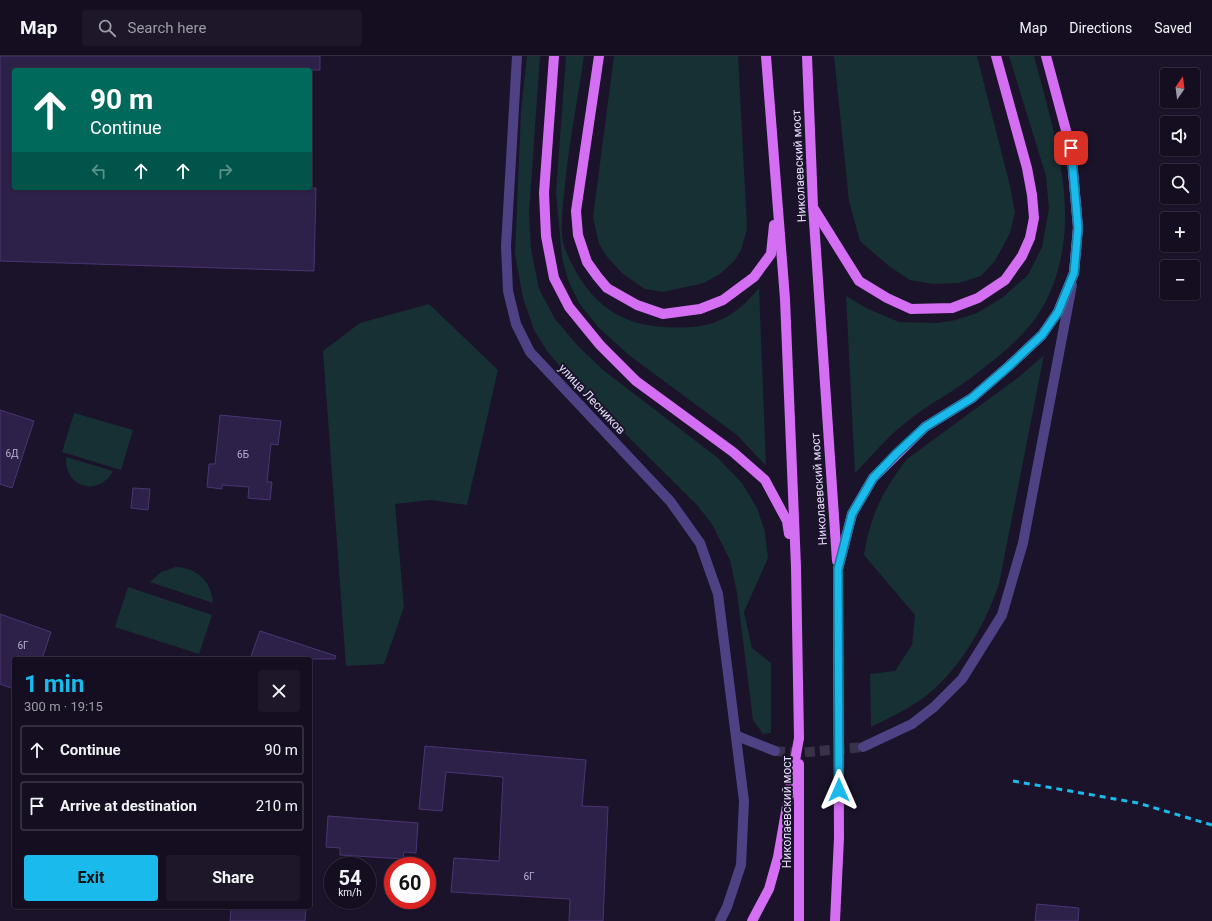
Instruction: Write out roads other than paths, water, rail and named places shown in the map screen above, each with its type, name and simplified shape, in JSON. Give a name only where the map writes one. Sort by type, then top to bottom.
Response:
[{"type":"main road","points":[[554,56],[544,193],[546,236],[554,278],[569,308],[600,345],[636,381],[733,452],[765,480],[787,521],[796,567]]},
{"type":"main road","points":[[599,56],[576,211],[578,235],[587,262],[607,288],[637,305],[663,314],[700,309],[723,300],[754,277],[771,254],[777,206]]},
{"type":"main road","name":"Николаевский мост","points":[[766,56],[785,299],[796,567],[799,738],[799,921]]},
{"type":"main road","name":"Николаевский мост","points":[[807,56],[813,206],[838,569],[839,838],[835,921]]},
{"type":"main road","points":[[813,206],[859,281],[887,298],[911,308],[952,308],[978,298],[1005,280],[1022,256],[1030,238],[1034,218],[1032,195],[1027,168],[996,56]]},
{"type":"main road","points":[[838,569],[852,514],[873,478],[925,427],[972,398],[1042,335],[1058,312],[1074,273],[1078,228],[1071,148],[1046,56]]},
{"type":"main road","points":[[752,921],[769,889],[778,856],[799,738]]},
{"type":"street","name":"улица Лесников","points":[[517,56],[506,246],[508,291],[516,324],[530,352],[670,501],[700,543],[718,594],[744,801],[741,865],[727,908],[720,921]]},
{"type":"street","points":[[863,747],[912,724],[934,706],[962,679],[1002,615],[1023,543],[1074,273]]},
{"type":"street","points":[[737,736],[775,751]]},
{"type":"tunnel","points":[[775,751],[798,753],[863,747]]},
{"type":"railway","points":[[1013,781],[1138,803],[1212,825]]}]
